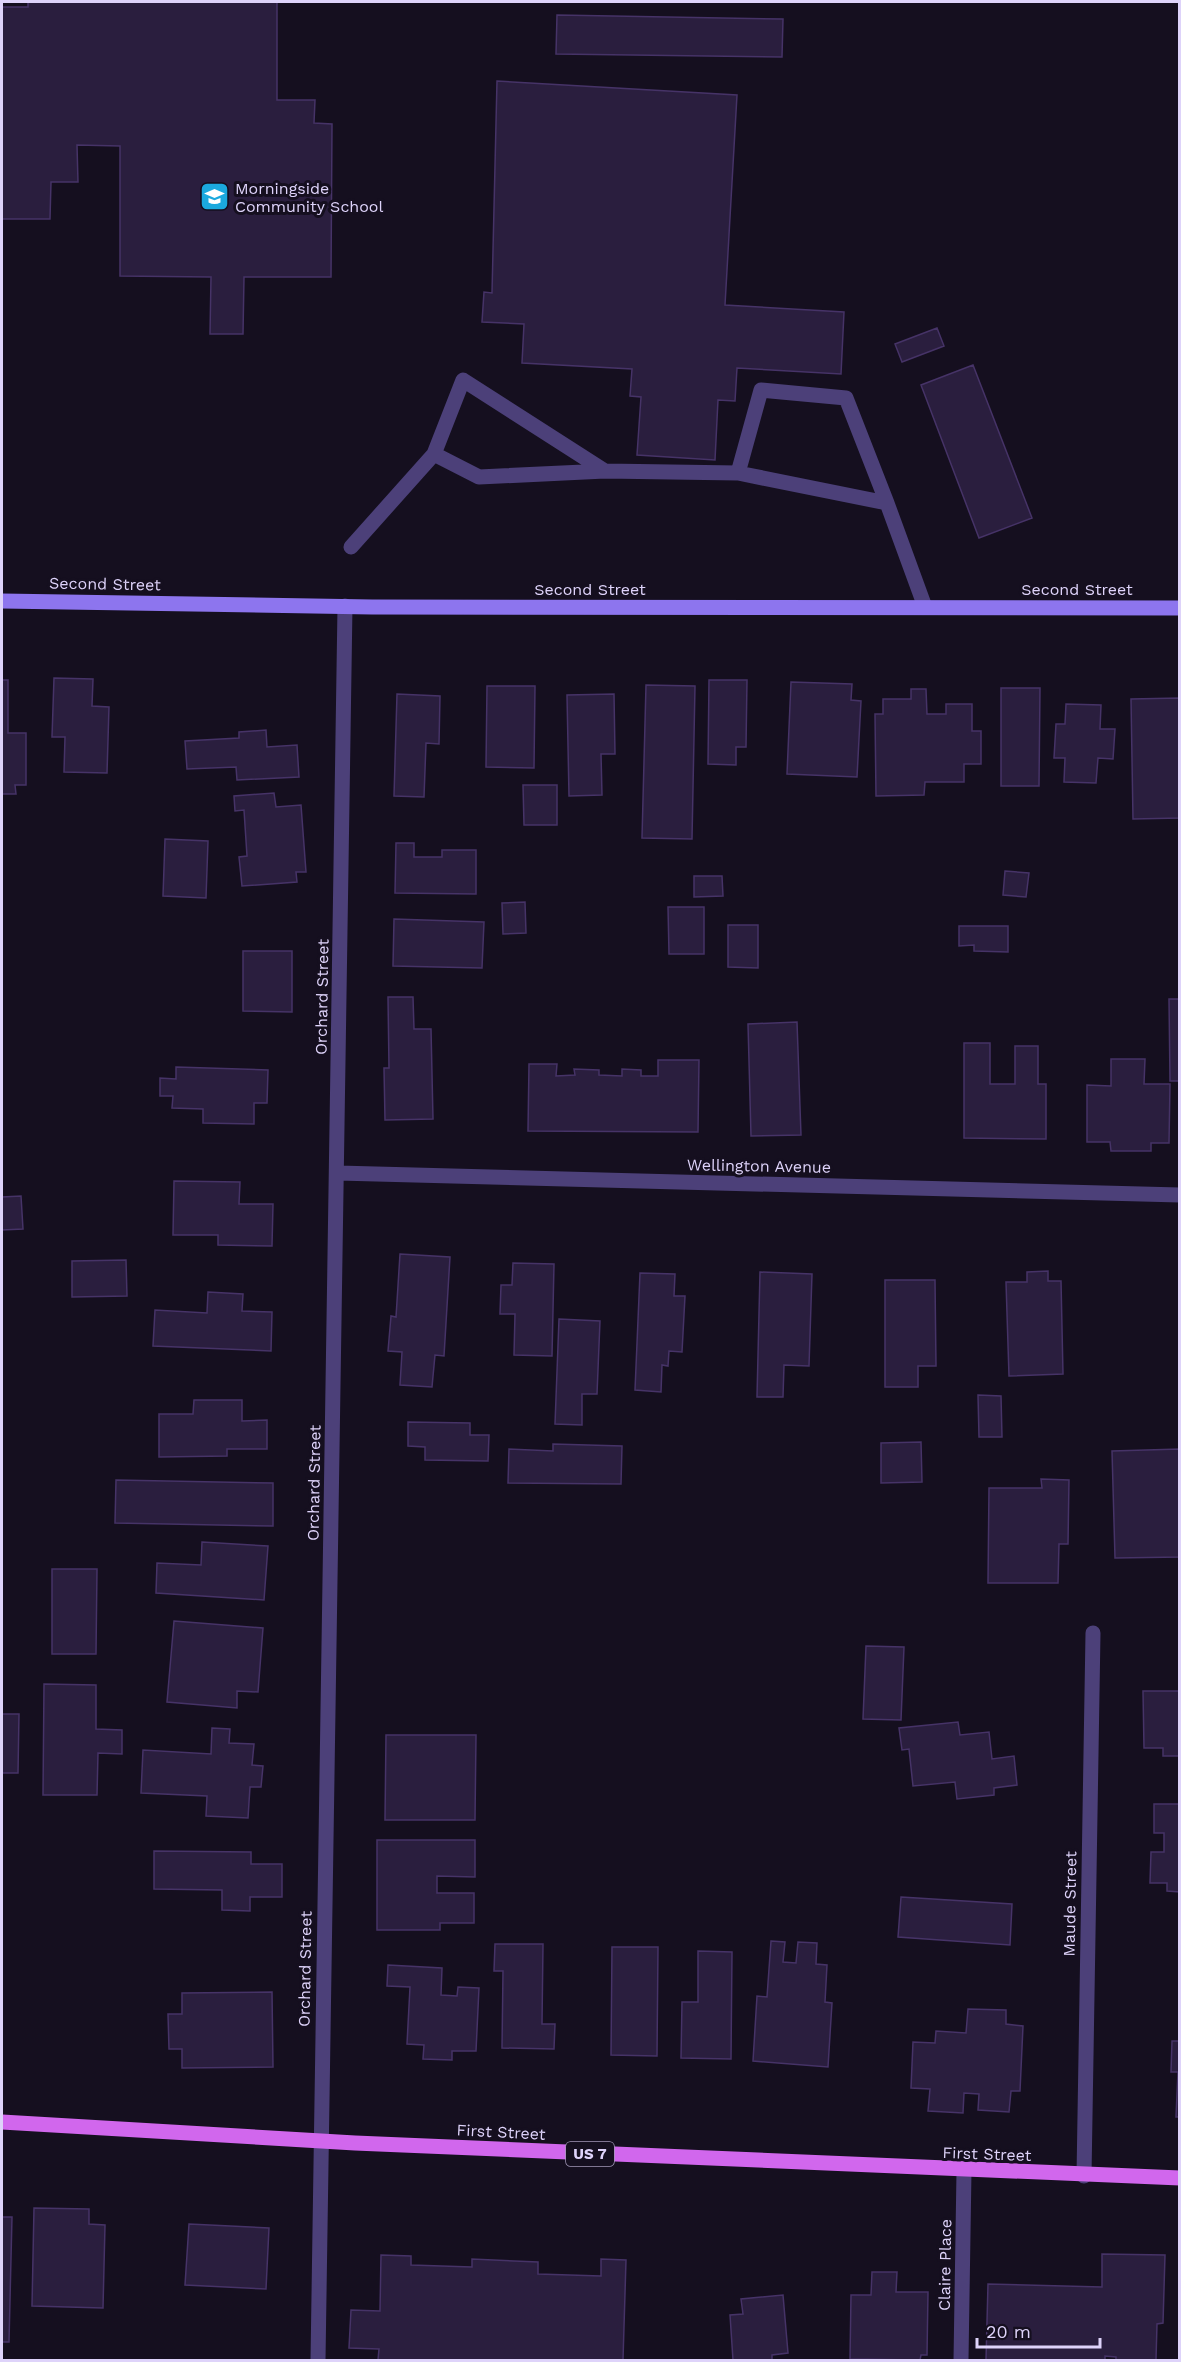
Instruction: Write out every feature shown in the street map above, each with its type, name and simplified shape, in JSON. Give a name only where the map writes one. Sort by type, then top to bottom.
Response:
[{"type":"main road","name":"First Street","points":[[2,2122],[321,2141],[964,2171],[1179,2178]]},
{"type":"street","points":[[351,547],[434,454],[463,380],[604,471]]},
{"type":"street","points":[[738,473],[760,390],[846,398],[926,607]]},
{"type":"street","points":[[434,454],[479,477],[604,471],[738,473],[887,503]]},
{"type":"street","name":"Second Street","points":[[2,601],[345,606],[1179,608]]},
{"type":"street","name":"Orchard Street","points":[[318,2361],[345,606]]},
{"type":"street","name":"Wellington Avenue","points":[[338,1173],[1179,1195]]},
{"type":"street","name":"Maude Street","points":[[1084,2176],[1093,1632]]},
{"type":"street","name":"Claire Place","points":[[961,2361],[964,2171]]},
{"type":"building","points":[[28,2],[277,2],[277,100],[315,100],[314,123],[332,124],[331,277],[244,277],[243,334],[210,334],[211,277],[120,276],[120,146],[77,145],[78,182],[51,182],[50,219],[2,219],[2,7],[28,7]]},
{"type":"building","points":[[557,15],[783,19],[782,57],[556,54]]},
{"type":"building","points":[[497,81],[737,95],[725,305],[844,312],[841,374],[737,368],[735,401],[718,400],[715,460],[637,455],[641,397],[630,396],[632,369],[522,363],[524,324],[482,322],[484,292],[492,293]]},
{"type":"building","points":[[937,328],[944,346],[902,362],[895,344]]},
{"type":"building","points":[[973,365],[1032,518],[979,538],[921,385]]},
{"type":"building","points":[[54,678],[93,679],[92,706],[109,707],[107,773],[64,772],[65,737],[52,737]]},
{"type":"building","points":[[2,680],[8,680],[8,733],[26,733],[26,785],[15,785],[16,794],[2,794]]},
{"type":"building","points":[[709,680],[747,680],[746,747],[736,747],[736,765],[708,764]]},
{"type":"building","points":[[791,682],[852,684],[851,700],[861,701],[857,777],[787,774]]},
{"type":"building","points":[[646,685],[695,686],[692,839],[642,838]]},
{"type":"building","points":[[487,686],[535,686],[534,768],[486,767]]},
{"type":"building","points":[[1001,688],[1040,688],[1039,786],[1001,786]]},
{"type":"building","points":[[911,689],[926,689],[927,714],[946,714],[946,704],[972,704],[972,731],[981,731],[981,764],[964,764],[964,782],[925,782],[924,795],[876,796],[875,714],[883,714],[883,699],[911,699]]},
{"type":"building","points":[[397,694],[440,696],[439,744],[426,743],[424,797],[394,796]]},
{"type":"building","points":[[614,694],[615,754],[601,754],[602,795],[569,796],[567,695]]},
{"type":"building","points":[[1180,698],[1180,818],[1133,819],[1131,699]]},
{"type":"building","points":[[1066,704],[1101,705],[1100,729],[1115,729],[1113,759],[1098,758],[1096,783],[1064,782],[1065,758],[1054,758],[1056,724],[1065,724]]},
{"type":"building","points":[[266,730],[267,747],[297,745],[299,777],[237,780],[236,767],[187,769],[185,741],[239,738],[239,732]]},
{"type":"building","points":[[523,785],[557,785],[557,825],[524,825]]},
{"type":"building","points":[[274,793],[276,807],[301,805],[306,872],[296,872],[297,882],[242,886],[239,857],[247,856],[244,810],[235,811],[234,796]]},
{"type":"building","points":[[165,839],[208,841],[206,898],[163,896]]},
{"type":"building","points":[[396,843],[414,843],[414,857],[442,857],[442,850],[476,850],[476,894],[395,893]]},
{"type":"building","points":[[1005,871],[1029,873],[1026,897],[1003,895]]},
{"type":"building","points":[[694,876],[722,876],[723,896],[694,897]]},
{"type":"building","points":[[525,902],[526,933],[503,934],[502,903]]},
{"type":"building","points":[[668,907],[704,907],[704,954],[669,954]]},
{"type":"building","points":[[394,919],[484,922],[482,968],[393,966]]},
{"type":"building","points":[[728,925],[758,925],[758,968],[728,967]]},
{"type":"building","points":[[959,926],[1008,926],[1008,952],[974,951],[974,945],[959,946]]},
{"type":"building","points":[[243,951],[292,951],[292,1012],[243,1011]]},
{"type":"building","points":[[388,997],[413,997],[414,1029],[431,1029],[433,1119],[385,1120],[384,1068],[389,1068]]},
{"type":"building","points":[[1169,999],[1180,999],[1180,1112],[1179,1081],[1170,1081]]},
{"type":"building","points":[[797,1022],[801,1135],[751,1136],[748,1024]]},
{"type":"building","points":[[964,1043],[990,1043],[990,1084],[1015,1084],[1015,1046],[1038,1046],[1038,1084],[1046,1084],[1046,1139],[964,1138]]},
{"type":"building","points":[[1111,1059],[1145,1059],[1144,1084],[1170,1084],[1169,1143],[1151,1143],[1151,1151],[1111,1151],[1110,1142],[1087,1142],[1087,1085],[1111,1086]]},
{"type":"building","points":[[658,1060],[699,1060],[698,1132],[528,1131],[529,1064],[557,1064],[556,1076],[575,1075],[574,1069],[599,1070],[599,1075],[622,1076],[622,1069],[641,1070],[641,1076],[658,1076]]},
{"type":"building","points":[[176,1067],[268,1070],[267,1103],[254,1103],[254,1124],[203,1123],[203,1109],[172,1108],[173,1096],[160,1096],[160,1078],[176,1079]]},
{"type":"building","points":[[174,1181],[240,1182],[239,1204],[273,1204],[272,1246],[218,1245],[218,1235],[173,1235]]},
{"type":"building","points":[[21,1196],[23,1229],[2,1230],[2,1197]]},
{"type":"building","points":[[400,1254],[450,1257],[444,1356],[435,1355],[432,1387],[400,1385],[402,1352],[388,1351],[391,1316],[396,1317]]},
{"type":"building","points":[[126,1260],[127,1296],[72,1297],[72,1261]]},
{"type":"building","points":[[513,1263],[554,1264],[552,1356],[514,1355],[515,1314],[500,1314],[501,1285],[512,1285]]},
{"type":"building","points":[[1048,1271],[1048,1281],[1061,1281],[1063,1374],[1009,1376],[1006,1282],[1027,1282],[1027,1272]]},
{"type":"building","points":[[760,1272],[812,1274],[809,1366],[784,1365],[783,1397],[757,1397]]},
{"type":"building","points":[[640,1273],[675,1274],[674,1296],[685,1296],[682,1352],[669,1351],[668,1366],[662,1365],[661,1392],[635,1390]]},
{"type":"building","points":[[885,1280],[935,1280],[936,1366],[918,1366],[918,1387],[885,1387]]},
{"type":"building","points":[[208,1292],[243,1294],[242,1311],[272,1312],[271,1351],[153,1346],[155,1310],[207,1313]]},
{"type":"building","points":[[559,1319],[600,1321],[597,1394],[582,1394],[582,1425],[555,1424]]},
{"type":"building","points":[[978,1395],[1001,1396],[1002,1437],[979,1437]]},
{"type":"building","points":[[194,1400],[242,1400],[242,1421],[267,1420],[267,1449],[227,1449],[227,1456],[159,1457],[159,1414],[193,1414]]},
{"type":"building","points":[[408,1422],[470,1423],[470,1435],[489,1435],[488,1461],[425,1460],[425,1447],[408,1446]]},
{"type":"building","points":[[921,1442],[922,1482],[881,1483],[881,1443]]},
{"type":"building","points":[[553,1444],[622,1446],[621,1484],[508,1483],[509,1449],[553,1451]]},
{"type":"building","points":[[1180,1449],[1180,1557],[1115,1558],[1112,1451]]},
{"type":"building","points":[[1041,1479],[1069,1480],[1068,1544],[1059,1544],[1058,1583],[988,1583],[989,1488],[1042,1488]]},
{"type":"building","points":[[116,1480],[273,1483],[273,1526],[115,1523]]},
{"type":"building","points":[[202,1542],[268,1546],[264,1600],[156,1593],[157,1563],[201,1565]]},
{"type":"building","points":[[52,1569],[97,1569],[96,1654],[52,1654]]},
{"type":"building","points":[[174,1621],[263,1628],[258,1692],[237,1691],[237,1708],[167,1702]]},
{"type":"building","points":[[866,1646],[904,1647],[901,1720],[863,1719]]},
{"type":"building","points":[[44,1684],[96,1685],[96,1729],[122,1730],[122,1754],[98,1753],[97,1795],[43,1795]]},
{"type":"building","points":[[1143,1691],[1180,1691],[1180,1756],[1163,1756],[1163,1748],[1144,1748]]},
{"type":"building","points":[[2,1714],[19,1714],[18,1773],[2,1773]]},
{"type":"building","points":[[958,1722],[960,1735],[989,1732],[992,1759],[1014,1756],[1017,1785],[994,1788],[994,1795],[957,1799],[955,1782],[913,1786],[909,1749],[902,1750],[899,1728]]},
{"type":"building","points":[[212,1728],[230,1729],[229,1743],[254,1744],[252,1765],[263,1766],[261,1787],[250,1787],[248,1818],[206,1816],[207,1796],[141,1793],[143,1750],[211,1754]]},
{"type":"building","points":[[386,1735],[476,1735],[475,1820],[385,1820]]},
{"type":"building","points":[[1154,1804],[1180,1804],[1180,1892],[1167,1891],[1167,1883],[1150,1883],[1151,1852],[1164,1852],[1164,1833],[1154,1833]]},
{"type":"building","points":[[377,1840],[475,1840],[475,1877],[437,1876],[437,1893],[474,1893],[474,1923],[440,1923],[440,1930],[377,1930]]},
{"type":"building","points":[[154,1851],[251,1852],[251,1864],[282,1864],[282,1897],[250,1897],[250,1911],[222,1910],[222,1890],[154,1889]]},
{"type":"building","points":[[901,1897],[1012,1904],[1010,1945],[898,1937]]},
{"type":"building","points":[[771,1941],[785,1942],[783,1962],[796,1963],[798,1942],[817,1943],[816,1964],[827,1965],[825,2002],[832,2003],[828,2067],[753,2061],[757,1996],[767,1997]]},
{"type":"building","points":[[495,1944],[543,1944],[542,2024],[555,2024],[554,2049],[502,2048],[503,1971],[494,1971]]},
{"type":"building","points":[[612,1947],[658,1947],[657,2056],[611,2055]]},
{"type":"building","points":[[698,1951],[732,1952],[731,2059],[681,2058],[682,2002],[698,2002]]},
{"type":"building","points":[[388,1965],[442,1968],[441,1995],[457,1996],[458,1987],[479,1988],[476,2051],[452,2051],[452,2060],[423,2059],[424,2045],[407,2044],[410,1987],[387,1986]]},
{"type":"building","points":[[272,1992],[273,2067],[182,2068],[182,2049],[169,2049],[168,2014],[182,2014],[182,1993]]},
{"type":"building","points":[[968,2009],[1006,2010],[1006,2024],[1023,2026],[1020,2091],[1011,2091],[1009,2112],[978,2110],[979,2094],[964,2093],[963,2113],[928,2111],[930,2089],[911,2088],[913,2042],[935,2043],[936,2031],[966,2033]]},
{"type":"building","points":[[1180,2033],[1180,2117],[1176,2117],[1178,2072],[1171,2072],[1172,2041],[1179,2041]]},
{"type":"building","points":[[34,2208],[89,2209],[89,2224],[105,2225],[103,2308],[32,2306]]},
{"type":"building","points":[[2,2217],[12,2217],[9,2342],[2,2342]]},
{"type":"building","points":[[189,2224],[269,2228],[266,2289],[185,2285]]},
{"type":"building","points":[[1102,2254],[1165,2255],[1163,2323],[1157,2324],[1156,2360],[1116,2360],[1116,2357],[1105,2356],[1105,2360],[986,2360],[988,2284],[1102,2287]]},
{"type":"building","points":[[381,2255],[411,2256],[411,2265],[472,2267],[472,2259],[538,2262],[538,2274],[601,2276],[601,2259],[626,2260],[623,2360],[378,2360],[379,2349],[349,2348],[351,2310],[380,2311]]},
{"type":"building","points":[[872,2272],[897,2272],[896,2292],[928,2292],[927,2355],[921,2355],[920,2360],[850,2359],[851,2295],[871,2295]]},
{"type":"building","points":[[783,2295],[788,2353],[772,2355],[772,2360],[733,2360],[730,2315],[743,2314],[741,2299]]},
{"type":"place","name":"Morningside Community School","points":[[214,197]]}]
